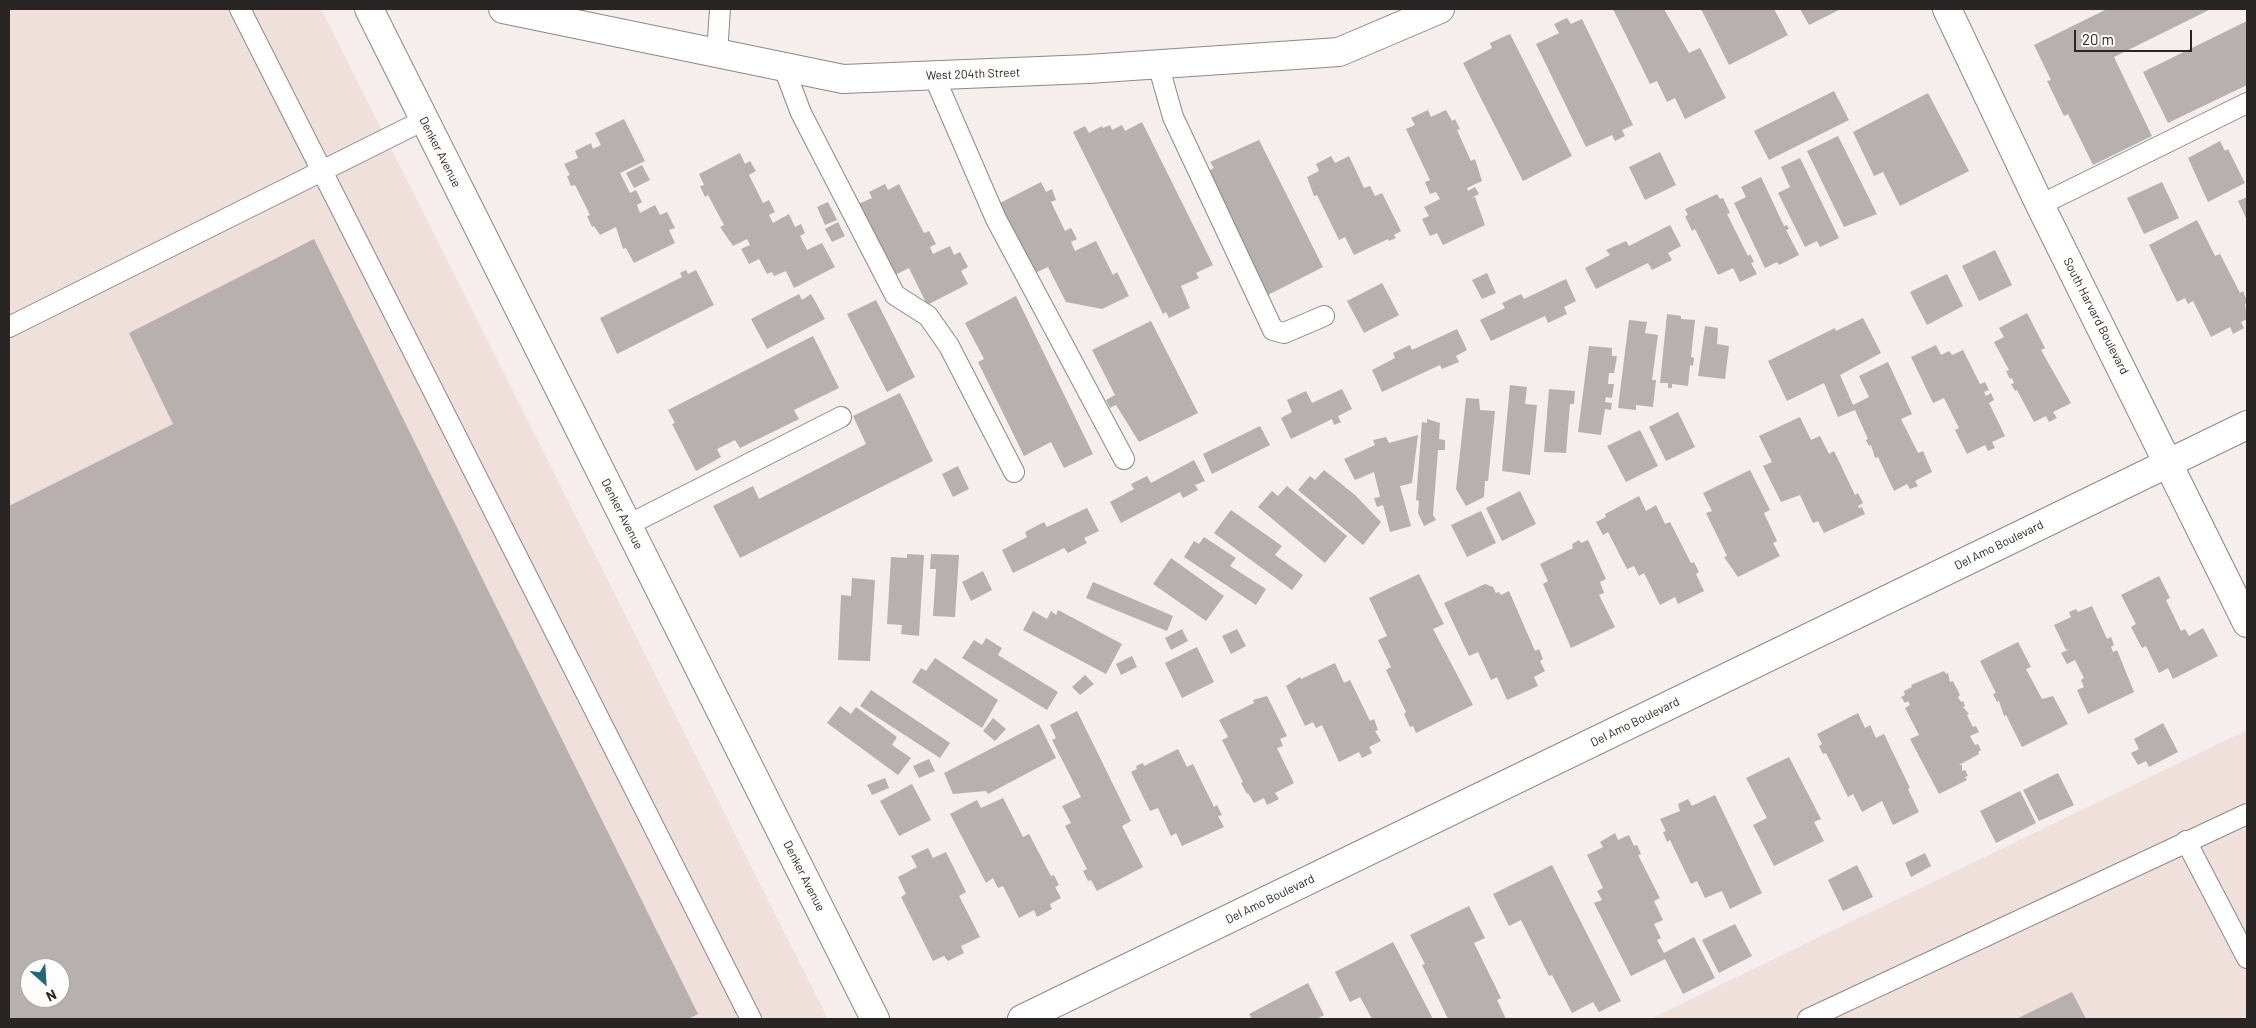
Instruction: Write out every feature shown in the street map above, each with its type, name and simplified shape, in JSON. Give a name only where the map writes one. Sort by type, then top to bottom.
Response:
[{"type":"street","name":"Denker Avenue","points":[[369,9],[875,1019]]},
{"type":"street","name":"West 204th Street","points":[[503,9],[843,79],[1158,64],[1339,52],[1440,9]]},
{"type":"street","name":"South Harvard Boulevard","points":[[1947,9],[2040,206],[2170,463],[2247,623]]},
{"type":"street","name":"Del Amo Boulevard","points":[[1022,1019],[2247,425]]},
{"type":"lane","points":[[240,9],[751,1019]]},
{"type":"lane","points":[[717,54],[720,9]]},
{"type":"lane","points":[[1158,64],[1173,118],[1273,330],[1284,333],[1324,316]]},
{"type":"lane","points":[[784,68],[809,128],[895,296],[928,316],[949,346],[1014,472]]},
{"type":"lane","points":[[934,76],[996,219],[1124,459]]},
{"type":"lane","points":[[2040,206],[2247,103]]},
{"type":"lane","points":[[9,327],[424,120]]},
{"type":"lane","points":[[628,525],[841,417]]},
{"type":"lane","points":[[1808,1019],[2247,814]]},
{"type":"lane","points":[[2186,841],[2247,958]]},
{"type":"shaded area","points":[[9,9],[321,9],[828,1019],[9,1019]]},
{"type":"shaded area","points":[[2247,730],[2247,1019],[1650,1019]]},
{"type":"building","points":[[1613,9],[1664,9],[1689,53],[1700,48],[1726,98],[1685,119],[1675,98],[1667,102],[1657,81],[1650,84]]},
{"type":"building","points":[[1701,9],[1774,9],[1788,35],[1729,65]]},
{"type":"building","points":[[1800,9],[1841,9],[1809,25]]},
{"type":"building","points":[[2107,9],[2211,9],[2114,57],[2152,136],[2093,165],[2068,114],[2064,116],[2047,81],[2051,80],[2034,45]]},
{"type":"building","points":[[1567,18],[1571,24],[1582,19],[1633,125],[1622,130],[1625,136],[1615,141],[1612,135],[1586,147],[1536,44],[1559,33],[1554,24]]},
{"type":"building","points":[[2247,21],[2247,85],[2168,123],[2143,72]]},
{"type":"building","points":[[1510,34],[1572,156],[1523,181],[1463,63],[1492,48],[1490,43]]},
{"type":"building","points":[[1834,91],[1849,120],[1769,160],[1754,131]]},
{"type":"building","points":[[1928,93],[1969,171],[1900,206],[1883,172],[1874,176],[1853,132]]},
{"type":"building","points":[[1428,110],[1431,117],[1446,110],[1452,121],[1455,119],[1460,129],[1457,130],[1471,161],[1475,159],[1482,181],[1467,188],[1468,191],[1475,187],[1479,194],[1471,198],[1475,197],[1485,225],[1443,245],[1437,233],[1430,236],[1422,219],[1429,216],[1424,207],[1440,199],[1436,192],[1430,194],[1425,182],[1430,180],[1406,129],[1415,125],[1411,118]]},
{"type":"building","points":[[624,119],[645,161],[620,173],[630,193],[636,190],[642,202],[637,205],[640,213],[655,205],[660,215],[667,212],[675,228],[669,230],[675,243],[634,263],[626,248],[623,249],[616,227],[600,235],[594,226],[592,227],[587,216],[590,215],[575,185],[571,186],[567,176],[570,175],[564,164],[578,158],[575,151],[591,143],[593,149],[601,145],[595,133]]},
{"type":"building","points":[[1142,122],[1213,265],[1196,273],[1199,278],[1181,286],[1190,308],[1169,318],[1166,312],[1163,314],[1073,132],[1085,126],[1089,133],[1102,126],[1103,128],[1110,125],[1112,130],[1122,125],[1125,131]]},
{"type":"building","points":[[1838,136],[1877,214],[1844,227],[1807,151]]},
{"type":"building","points":[[1259,140],[1323,267],[1266,296],[1205,173],[1214,168],[1210,162]]},
{"type":"building","points":[[2220,141],[2225,151],[2228,149],[2245,183],[2208,202],[2188,158]]},
{"type":"building","points":[[1660,152],[1676,185],[1645,200],[1629,167]]},
{"type":"building","points":[[740,153],[745,164],[750,161],[756,171],[749,175],[763,203],[769,200],[775,212],[769,215],[773,223],[789,214],[795,227],[801,224],[805,233],[800,236],[807,250],[822,243],[835,267],[794,288],[786,271],[774,276],[772,272],[767,274],[759,259],[749,264],[741,249],[750,245],[747,239],[733,246],[720,227],[724,225],[708,195],[705,197],[700,186],[704,185],[699,174]]},
{"type":"building","points":[[1331,156],[1335,163],[1349,156],[1364,188],[1370,186],[1375,196],[1382,193],[1401,231],[1394,235],[1396,238],[1389,241],[1388,239],[1354,255],[1345,237],[1339,240],[1317,195],[1314,196],[1307,177],[1319,171],[1316,164]]},
{"type":"building","points":[[1800,158],[1839,238],[1820,247],[1817,241],[1805,247],[1778,193],[1790,187],[1781,167]]},
{"type":"building","points":[[642,165],[650,180],[634,188],[626,173]]},
{"type":"building","points":[[1761,177],[1784,226],[1787,225],[1789,229],[1786,230],[1799,255],[1779,265],[1777,262],[1765,268],[1734,203],[1746,197],[1741,187]]},
{"type":"building","points":[[1041,182],[1046,192],[1052,189],[1056,200],[1051,202],[1065,231],[1071,228],[1077,239],[1071,242],[1075,251],[1096,241],[1113,275],[1117,272],[1129,296],[1102,309],[1066,302],[1048,267],[1035,273],[1010,223],[1006,224],[1000,203]]},
{"type":"building","points":[[2162,182],[2179,218],[2144,234],[2127,198]]},
{"type":"building","points":[[885,184],[888,190],[899,184],[924,233],[929,231],[936,244],[930,247],[933,254],[950,246],[954,255],[960,252],[968,267],[961,271],[968,284],[927,305],[909,268],[893,276],[856,205],[872,198],[869,192]]},
{"type":"building","points":[[1717,194],[1720,199],[1723,198],[1730,213],[1727,214],[1748,256],[1750,254],[1754,262],[1751,263],[1757,274],[1740,282],[1733,268],[1718,275],[1695,229],[1692,231],[1685,216],[1688,215],[1685,209]]},
{"type":"building","points":[[2247,197],[2247,220],[2238,201]]},
{"type":"building","points":[[828,202],[837,220],[825,225],[817,207]]},
{"type":"building","points":[[2197,220],[2215,256],[2220,254],[2240,293],[2243,291],[2247,301],[2245,305],[2247,319],[2241,322],[2244,328],[2233,334],[2230,327],[2211,337],[2193,301],[2188,304],[2185,298],[2177,302],[2149,245]]},
{"type":"building","points":[[838,222],[845,236],[832,242],[825,229]]},
{"type":"building","points":[[1670,225],[1681,246],[1668,253],[1672,260],[1652,270],[1648,263],[1596,289],[1585,268],[1610,255],[1606,250],[1626,241],[1629,246]]},
{"type":"building","points":[[314,239],[698,1014],[688,1019],[9,1019],[9,506],[173,424],[129,333]]},
{"type":"building","points":[[1995,250],[2012,285],[1979,301],[1962,266]]},
{"type":"building","points":[[686,270],[688,274],[696,270],[714,305],[617,354],[600,318],[682,277],[680,273]]},
{"type":"building","points":[[1487,273],[1496,293],[1482,299],[1472,280]]},
{"type":"building","points":[[1947,274],[1963,306],[1927,325],[1910,292]]},
{"type":"building","points":[[1566,279],[1576,301],[1564,307],[1567,314],[1548,323],[1545,316],[1491,341],[1480,320],[1505,308],[1502,303],[1521,294],[1524,299]]},
{"type":"building","points":[[1382,283],[1399,315],[1364,333],[1347,301]]},
{"type":"building","points":[[799,294],[802,300],[811,294],[825,319],[767,349],[751,319]]},
{"type":"building","points":[[1016,296],[1093,454],[1064,468],[1051,442],[1024,456],[978,362],[984,359],[965,323]]},
{"type":"building","points":[[876,300],[915,377],[887,392],[847,314]]},
{"type":"building","points":[[2027,313],[2045,348],[2041,350],[2071,403],[2053,412],[2057,418],[2049,422],[2046,416],[2034,422],[2017,390],[2015,391],[2011,384],[2014,383],[2006,371],[2009,370],[1994,342],[2004,337],[1999,328]]},
{"type":"building","points":[[1667,314],[1681,316],[1681,319],[1695,320],[1691,357],[1694,358],[1693,366],[1690,365],[1688,386],[1672,384],[1672,388],[1668,388],[1668,383],[1660,383]]},
{"type":"building","points":[[1863,318],[1881,353],[1840,375],[1853,405],[1869,397],[1859,376],[1888,362],[1912,414],[1901,419],[1918,453],[1923,451],[1932,472],[1915,481],[1918,486],[1910,489],[1907,484],[1894,491],[1878,457],[1875,458],[1871,445],[1869,446],[1866,440],[1868,439],[1855,410],[1838,417],[1824,383],[1787,401],[1768,361],[1835,328],[1836,331]]},
{"type":"building","points":[[1629,320],[1647,322],[1645,333],[1658,335],[1652,380],[1656,380],[1653,407],[1636,405],[1636,410],[1618,408]]},
{"type":"building","points":[[1151,321],[1198,413],[1139,442],[1116,405],[1110,408],[1106,400],[1115,395],[1092,350]]},
{"type":"building","points":[[1705,326],[1718,328],[1717,344],[1729,346],[1725,379],[1698,376]]},
{"type":"building","points":[[1457,329],[1467,350],[1456,356],[1459,362],[1442,369],[1440,365],[1382,392],[1372,370],[1395,358],[1393,353],[1410,345],[1412,350]]},
{"type":"building","points":[[813,336],[839,388],[794,410],[799,419],[740,448],[735,440],[717,449],[721,457],[696,471],[672,424],[675,423],[668,410]]},
{"type":"building","points":[[1936,345],[1941,355],[1949,351],[1952,355],[1963,350],[1980,384],[1985,382],[1989,390],[1984,392],[1986,396],[1991,393],[1994,400],[1989,403],[2005,436],[1992,442],[1995,448],[1988,451],[1985,445],[1967,454],[1955,430],[1959,428],[1944,398],[1933,403],[1911,357]]},
{"type":"building","points":[[1589,346],[1612,348],[1612,356],[1617,356],[1614,373],[1609,373],[1608,384],[1614,384],[1612,398],[1606,397],[1605,402],[1612,403],[1611,410],[1605,409],[1601,435],[1578,432]]},
{"type":"building","points":[[1510,385],[1527,387],[1525,404],[1537,405],[1530,475],[1502,471]]},
{"type":"building","points":[[1342,389],[1352,409],[1338,416],[1341,422],[1334,425],[1332,419],[1291,439],[1281,418],[1292,412],[1287,400],[1306,391],[1312,403]]},
{"type":"building","points":[[1549,389],[1575,391],[1574,404],[1570,404],[1566,453],[1544,452]]},
{"type":"building","points":[[900,393],[933,461],[740,558],[713,506],[753,486],[759,499],[866,444],[853,416]]},
{"type":"building","points":[[1466,398],[1479,399],[1480,410],[1495,411],[1488,481],[1485,481],[1484,497],[1466,506],[1456,489]]},
{"type":"building","points":[[1678,412],[1695,447],[1666,461],[1649,427]]},
{"type":"building","points":[[1800,417],[1811,440],[1820,436],[1829,454],[1834,451],[1855,495],[1858,493],[1863,503],[1858,506],[1859,508],[1862,507],[1865,514],[1824,533],[1818,521],[1813,523],[1800,495],[1781,502],[1763,466],[1772,462],[1759,436]]},
{"type":"building","points":[[1427,419],[1440,423],[1439,439],[1445,440],[1445,450],[1438,450],[1433,515],[1436,520],[1424,526],[1418,513],[1419,501],[1416,500],[1422,422],[1427,423]]},
{"type":"building","points":[[1260,426],[1270,445],[1212,474],[1203,454]]},
{"type":"building","points":[[1640,430],[1658,466],[1626,482],[1607,446]]},
{"type":"building","points":[[1418,435],[1412,483],[1400,486],[1411,526],[1390,532],[1383,505],[1377,507],[1374,498],[1380,497],[1374,472],[1355,480],[1344,459],[1375,445],[1373,440],[1386,437],[1389,443]]},
{"type":"building","points":[[1194,460],[1205,481],[1195,485],[1198,490],[1183,498],[1180,492],[1121,523],[1110,502],[1134,489],[1131,484],[1147,476],[1151,483]]},
{"type":"building","points":[[958,466],[969,489],[953,497],[942,474]]},
{"type":"building","points":[[1324,470],[1355,495],[1381,522],[1363,545],[1298,490],[1310,476],[1315,480]]},
{"type":"building","points":[[1750,470],[1770,510],[1764,513],[1777,541],[1773,543],[1780,556],[1738,577],[1724,557],[1727,556],[1706,513],[1712,511],[1703,493]]},
{"type":"building","points":[[1287,486],[1347,536],[1325,563],[1258,507],[1272,491],[1278,496]]},
{"type":"building","points":[[1520,491],[1536,524],[1502,541],[1486,508]]},
{"type":"building","points":[[1639,496],[1646,511],[1656,505],[1665,524],[1670,522],[1691,563],[1694,562],[1699,572],[1696,574],[1704,591],[1678,604],[1675,597],[1660,605],[1644,573],[1639,576],[1634,566],[1627,569],[1608,532],[1603,535],[1596,522],[1606,517],[1605,514]]},
{"type":"building","points":[[1087,508],[1099,531],[1084,538],[1087,543],[1068,553],[1064,548],[1013,573],[1002,550],[1027,537],[1025,532],[1044,522],[1047,527]]},
{"type":"building","points":[[1231,510],[1282,546],[1275,555],[1303,575],[1292,590],[1214,533]]},
{"type":"building","points":[[1481,511],[1496,543],[1467,557],[1451,525]]},
{"type":"building","points":[[1204,537],[1236,558],[1230,566],[1266,589],[1256,605],[1184,557],[1194,541],[1199,544]]},
{"type":"building","points":[[1579,540],[1581,543],[1588,540],[1606,579],[1600,582],[1604,593],[1599,595],[1615,627],[1571,648],[1543,584],[1548,581],[1540,564],[1573,548],[1572,544]]},
{"type":"building","points":[[907,554],[924,555],[919,636],[901,634],[902,625],[887,624],[891,557],[907,558]]},
{"type":"building","points":[[931,554],[959,555],[955,617],[933,616],[936,569],[930,569]]},
{"type":"building","points":[[1171,558],[1224,596],[1206,621],[1153,584]]},
{"type":"building","points":[[983,571],[992,590],[971,601],[962,582]]},
{"type":"building","points":[[1419,574],[1444,624],[1433,629],[1473,705],[1416,733],[1413,726],[1410,727],[1404,714],[1406,712],[1386,670],[1391,667],[1378,640],[1387,636],[1369,598]]},
{"type":"building","points":[[2159,576],[2170,598],[2166,600],[2181,631],[2185,629],[2189,636],[2203,628],[2218,656],[2173,679],[2168,668],[2159,673],[2146,646],[2142,648],[2131,627],[2136,624],[2121,595]]},
{"type":"building","points":[[852,578],[875,580],[870,661],[838,660],[841,595],[851,596]]},
{"type":"building","points":[[1093,582],[1173,616],[1167,631],[1086,598]]},
{"type":"building","points":[[1485,584],[1493,587],[1496,593],[1499,592],[1501,595],[1509,591],[1535,651],[1539,649],[1543,659],[1540,661],[1545,671],[1534,677],[1538,686],[1507,700],[1497,677],[1491,680],[1478,652],[1469,656],[1444,603]]},
{"type":"building","points":[[2092,606],[2107,639],[2111,637],[2114,645],[2111,647],[2113,652],[2117,650],[2134,692],[2088,714],[2077,690],[2084,687],[2081,680],[2084,678],[2075,660],[2067,664],[2061,653],[2070,649],[2066,650],[2054,625],[2071,617],[2069,612],[2076,609],[2078,612]]},
{"type":"building","points":[[1058,610],[1122,644],[1106,674],[1023,630],[1033,611],[1047,619],[1051,611],[1056,615]]},
{"type":"building","points":[[1182,629],[1188,641],[1171,650],[1165,638]]},
{"type":"building","points":[[1237,629],[1246,646],[1231,654],[1222,636]]},
{"type":"building","points":[[986,638],[1002,648],[998,655],[1058,692],[1047,710],[962,658],[974,640],[982,645]]},
{"type":"building","points":[[2018,642],[2031,667],[2026,669],[2042,699],[2053,696],[2068,724],[2022,747],[2006,715],[2004,716],[1999,701],[1997,702],[1993,694],[1996,693],[1980,661]]},
{"type":"building","points":[[1197,647],[1214,682],[1182,698],[1165,663]]},
{"type":"building","points":[[1132,656],[1137,667],[1121,675],[1116,664]]},
{"type":"building","points":[[935,658],[998,700],[982,728],[912,682],[921,668],[926,671]]},
{"type":"building","points":[[1335,663],[1344,683],[1350,680],[1370,721],[1374,719],[1378,730],[1375,731],[1381,741],[1369,747],[1372,753],[1362,758],[1359,752],[1339,762],[1322,725],[1316,728],[1313,722],[1305,726],[1286,686],[1300,677],[1301,679]]},
{"type":"building","points":[[1944,671],[1946,674],[1948,673],[1950,682],[1953,681],[1960,695],[1958,697],[1961,702],[1963,701],[1965,706],[1963,707],[1969,714],[1967,715],[1973,727],[1976,726],[1979,732],[1970,736],[1975,745],[1978,744],[1981,750],[1978,752],[1979,754],[1959,765],[1962,765],[1962,771],[1965,770],[1968,776],[1965,777],[1967,780],[1939,794],[1910,739],[1919,735],[1905,708],[1910,705],[1908,701],[1905,703],[1901,697],[1905,695],[1904,691],[1912,687],[1911,685]]},
{"type":"building","points":[[1085,675],[1094,684],[1080,695],[1072,687]]},
{"type":"building","points":[[871,690],[950,743],[940,758],[860,706]]},
{"type":"building","points":[[1267,696],[1287,736],[1280,739],[1283,746],[1277,748],[1294,783],[1275,793],[1279,799],[1267,805],[1264,798],[1254,803],[1247,794],[1222,740],[1228,737],[1219,720],[1254,703],[1253,700]]},
{"type":"building","points":[[840,706],[851,714],[856,707],[897,737],[892,745],[911,758],[898,775],[827,723]]},
{"type":"building","points":[[1077,711],[1131,821],[1122,826],[1143,867],[1097,891],[1091,880],[1088,881],[1083,871],[1087,869],[1065,826],[1071,823],[1062,806],[1081,797],[1052,740],[1056,738],[1050,725]]},
{"type":"building","points":[[1858,713],[1865,728],[1870,725],[1876,738],[1884,734],[1910,788],[1908,789],[1919,812],[1893,825],[1882,801],[1862,812],[1853,794],[1848,797],[1826,753],[1823,754],[1819,746],[1822,744],[1817,734]]},
{"type":"building","points":[[993,718],[1006,729],[995,741],[983,731]]},
{"type":"building","points":[[2163,723],[2178,752],[2149,767],[2146,761],[2138,765],[2131,753],[2139,749],[2134,739]]},
{"type":"building","points":[[1039,724],[1056,758],[988,794],[986,791],[953,794],[944,773]]},
{"type":"building","points":[[1178,749],[1187,767],[1193,764],[1214,807],[1217,805],[1222,815],[1218,816],[1224,827],[1182,846],[1176,833],[1171,836],[1158,808],[1150,811],[1131,772],[1137,769],[1136,766],[1143,763],[1144,766]]},
{"type":"building","points":[[1789,757],[1821,819],[1814,822],[1824,841],[1774,866],[1753,825],[1767,818],[1746,778]]},
{"type":"building","points":[[929,759],[935,771],[919,778],[913,766]]},
{"type":"building","points":[[2058,773],[2074,805],[2039,821],[2023,790]]},
{"type":"building","points":[[885,778],[889,788],[872,795],[867,785]]},
{"type":"building","points":[[912,784],[931,820],[899,836],[880,801]]},
{"type":"building","points":[[2020,791],[2036,823],[1996,843],[1980,811]]},
{"type":"building","points":[[1715,795],[1762,893],[1730,909],[1722,891],[1705,898],[1697,881],[1691,884],[1670,840],[1667,842],[1663,832],[1666,831],[1660,819],[1680,811],[1678,804],[1688,799],[1692,806]]},
{"type":"building","points":[[1003,798],[1023,837],[1029,834],[1051,876],[1054,875],[1059,885],[1055,887],[1061,898],[1050,904],[1052,909],[1037,917],[1034,910],[1019,918],[1003,886],[998,888],[993,878],[986,883],[950,814],[977,800],[981,808]]},
{"type":"building","points":[[1615,833],[1618,840],[1629,835],[1634,846],[1637,845],[1641,854],[1638,855],[1660,898],[1654,901],[1663,920],[1654,924],[1661,938],[1657,940],[1664,953],[1694,937],[1715,978],[1683,994],[1665,959],[1631,976],[1594,903],[1602,900],[1597,891],[1603,888],[1587,855],[1603,847],[1600,842]]},
{"type":"building","points":[[928,848],[933,858],[946,852],[966,892],[959,896],[980,937],[961,946],[964,953],[948,961],[944,956],[933,961],[901,897],[906,894],[898,877],[917,867],[911,856]]},
{"type":"building","points":[[1925,853],[1931,866],[1911,877],[1905,863]]},
{"type":"building","points":[[1552,865],[1621,1001],[1599,1012],[1593,1002],[1572,1013],[1552,975],[1549,976],[1521,920],[1509,926],[1493,894]]},
{"type":"building","points":[[1857,865],[1873,897],[1843,911],[1828,880]]},
{"type":"building","points":[[1469,906],[1485,938],[1474,943],[1501,998],[1497,1000],[1506,1019],[1448,1019],[1422,965],[1425,964],[1410,935]]},
{"type":"building","points":[[1735,924],[1752,956],[1719,973],[1702,940]]},
{"type":"building","points":[[1393,942],[1433,1019],[1372,1019],[1360,997],[1350,1002],[1335,972]]},
{"type":"building","points":[[1308,983],[1324,1015],[1317,1019],[1252,1019],[1249,1014]]},
{"type":"building","points":[[2072,992],[2086,1019],[2016,1019]]}]
